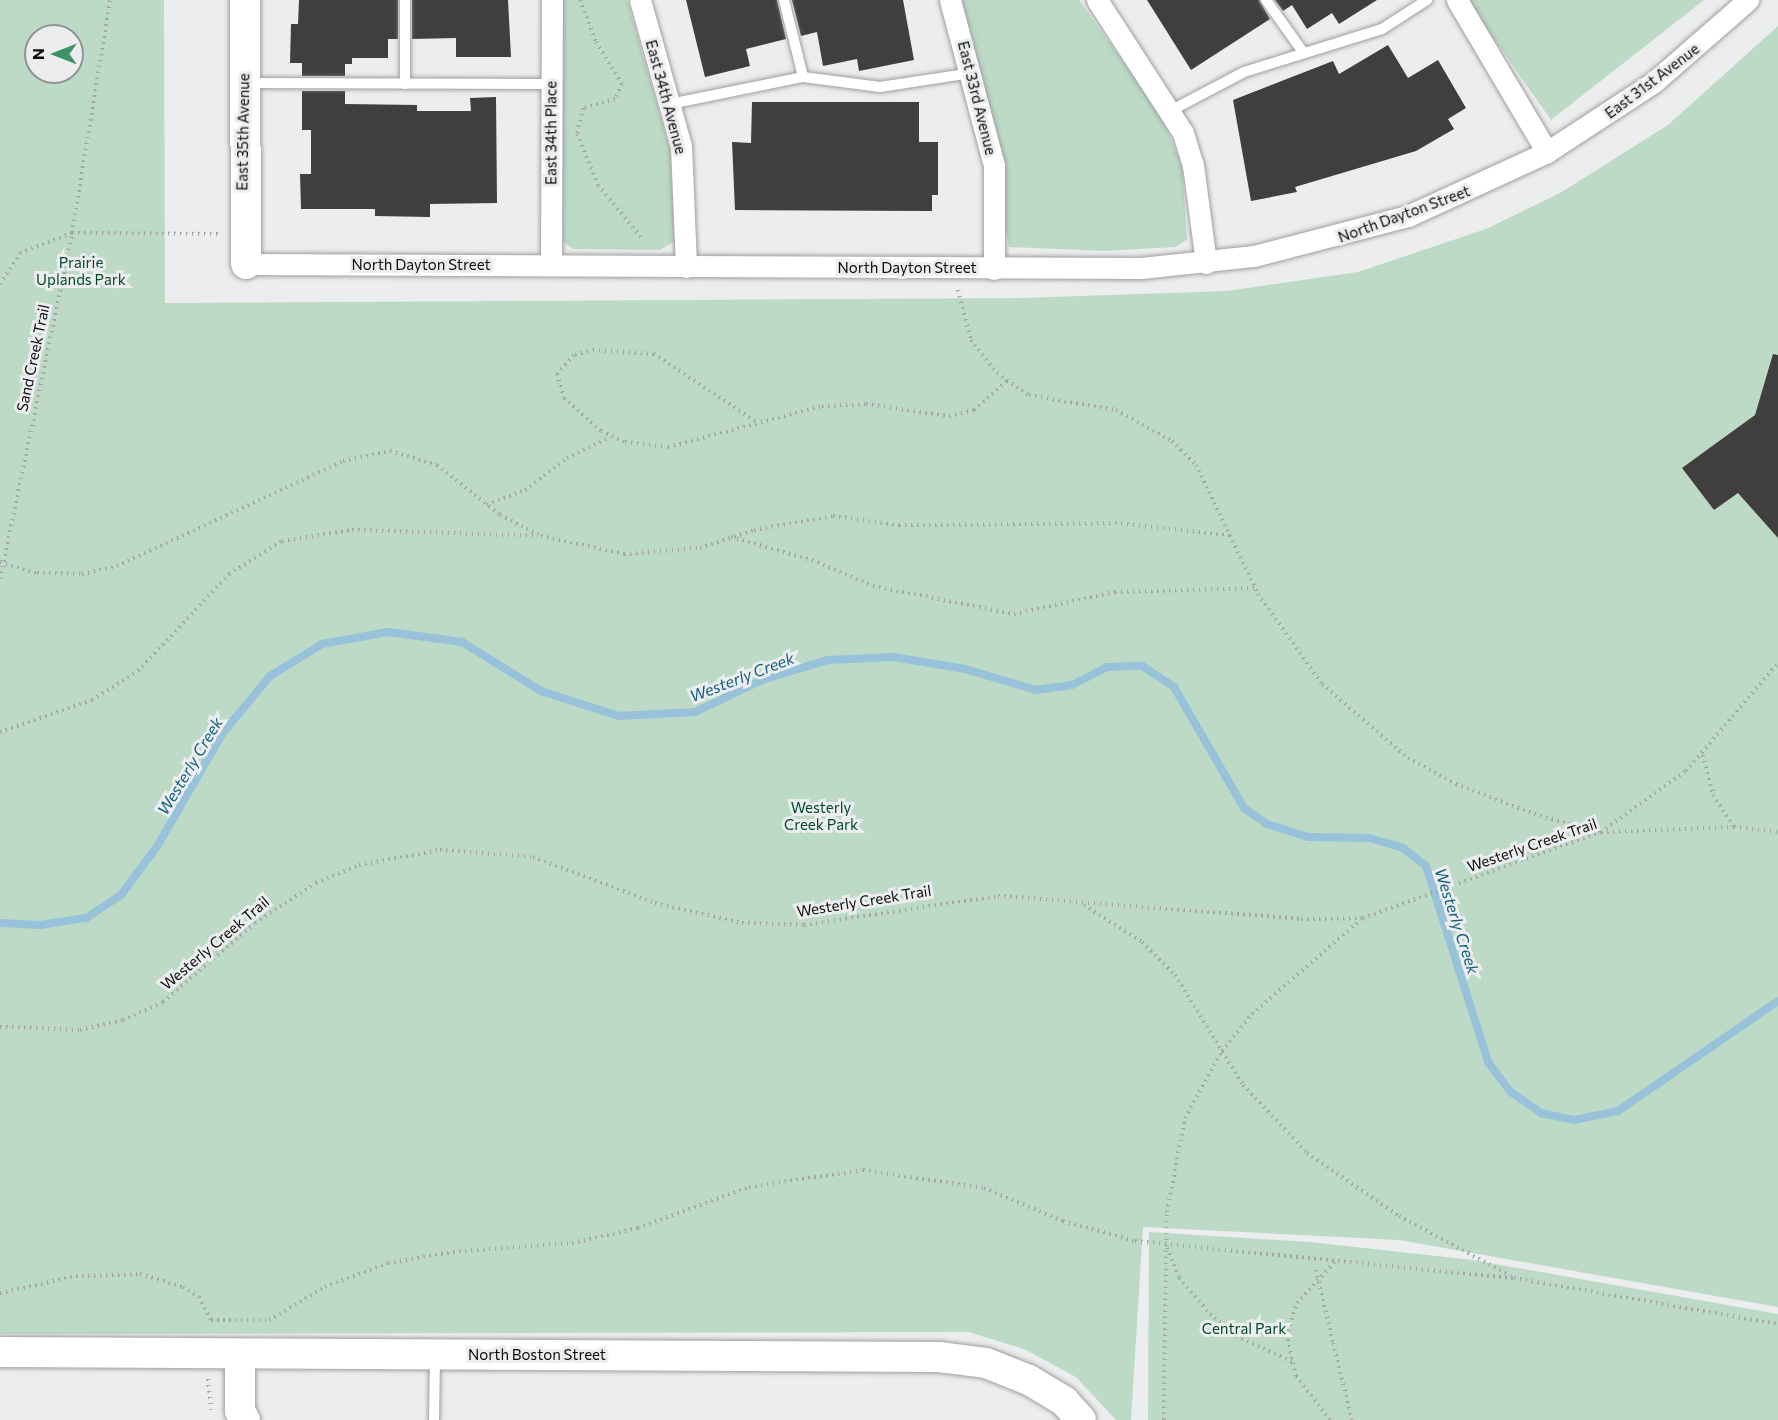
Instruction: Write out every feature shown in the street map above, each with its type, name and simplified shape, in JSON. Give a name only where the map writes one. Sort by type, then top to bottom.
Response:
[{"type":"street","name":"East 35th Avenue","points":[[245,0],[246,264]]},
{"type":"street","name":"East 34th Place","points":[[551,265],[552,0]]},
{"type":"street","name":"East 34th Avenue","points":[[640,0],[670,104],[684,168],[686,267]]},
{"type":"street","name":"East 33rd Avenue","points":[[950,0],[994,165],[994,269]]},
{"type":"street","points":[[1096,0],[1172,110],[1193,165],[1206,263]]},
{"type":"street","points":[[1457,0],[1548,152]]},
{"type":"street","name":"East 31st Avenue","points":[[1548,152],[1654,82],[1748,0]]},
{"type":"street","name":"North Dayton Street","points":[[246,264],[994,269],[1206,263],[1332,239],[1408,216],[1548,152]]},
{"type":"street","name":"North Boston Street","points":[[0,1352],[240,1356],[435,1354],[939,1358],[986,1363],[1073,1410]]},
{"type":"street","points":[[240,1356],[240,1417]]},
{"type":"lane","points":[[405,0],[405,84]]},
{"type":"lane","points":[[784,0],[803,76]]},
{"type":"lane","points":[[1266,0],[1303,52]]},
{"type":"lane","points":[[1172,110],[1244,72],[1382,29],[1427,0]]},
{"type":"lane","points":[[670,104],[803,76],[880,87],[971,73]]},
{"type":"lane","points":[[244,83],[551,84]]},
{"type":"lane","points":[[434,1420],[435,1354]]},
{"type":"path","name":"Sand Creek Trail","points":[[0,579],[72,233],[110,0]]},
{"type":"path","points":[[580,0],[596,42],[622,84],[615,99],[584,108],[577,134],[598,185],[641,237]]},
{"type":"path","points":[[0,284],[20,253],[72,233],[220,234]]},
{"type":"path","points":[[957,268],[971,340],[1008,381],[1029,395],[1116,410],[1154,428],[1196,465],[1256,588],[1285,638],[1322,684],[1408,758],[1493,800],[1601,832],[1652,799],[1703,754],[1778,663]]},
{"type":"path","points":[[755,421],[654,354],[615,349],[574,355],[561,364],[556,386],[581,416],[611,437],[668,447],[755,421],[843,404],[950,416],[974,410],[1008,381]]},
{"type":"path","points":[[487,505],[525,490],[567,458],[611,437]]},
{"type":"path","points":[[2,563],[38,573],[82,574],[117,566],[365,453],[415,455],[437,465],[487,505],[541,537]]},
{"type":"path","points":[[0,732],[92,700],[138,671],[229,574],[282,541],[352,530],[541,537],[624,554],[666,554],[730,537],[833,516],[899,525],[1115,523],[1229,535]]},
{"type":"path","points":[[730,537],[812,560],[873,586],[1014,614],[1114,592],[1256,588]]},
{"type":"path","points":[[1703,754],[1713,795],[1734,827]]},
{"type":"path","name":"Westerly Creek Trail","points":[[0,1027],[80,1030],[123,1020],[164,1002],[255,923],[316,883],[359,866],[440,850],[533,857],[655,903],[742,923],[814,923],[998,896],[1236,918],[1363,918],[1601,832],[1734,827],[1778,832]]},
{"type":"path","points":[[1083,904],[1159,957],[1189,993],[1222,1051],[1261,1107],[1332,1173],[1514,1278]]},
{"type":"path","points":[[1164,1420],[1165,1244],[1174,1151],[1185,1118],[1222,1051],[1287,978],[1363,918]]},
{"type":"path","points":[[0,1293],[76,1276],[140,1274],[183,1287],[199,1298],[211,1320],[269,1320],[325,1287],[388,1263],[459,1251],[572,1243],[638,1227],[749,1187],[863,1170],[984,1188],[1103,1234],[1165,1244],[1338,1258],[1514,1278],[1778,1324]]},
{"type":"path","points":[[1165,1244],[1179,1278],[1210,1314],[1236,1336],[1293,1362]]},
{"type":"path","points":[[1330,1420],[1296,1376],[1287,1337],[1297,1303],[1338,1258]]},
{"type":"path","points":[[1316,1270],[1352,1420]]},
{"type":"path","points":[[207,1401],[208,1377]]},
{"type":"green space","name":"Westerly Creek Park","points":[[0,0],[164,0],[165,303],[1023,298],[1227,291],[1358,272],[1486,229],[1560,193],[1668,125],[1778,26],[1778,1307],[1399,1240],[1143,1227],[1131,1420],[1116,1420],[1076,1377],[1024,1349],[969,1332],[0,1334]]},
{"type":"green space","points":[[562,0],[627,0],[670,150],[675,241],[660,250],[573,249],[561,240]]},
{"type":"green space","points":[[957,0],[1079,0],[1160,114],[1182,165],[1187,240],[1175,247],[1105,251],[1009,247]]},
{"type":"green space","points":[[1467,0],[1704,0],[1551,120]]},
{"type":"green space","name":"Central Park","points":[[1149,1232],[1310,1242],[1473,1260],[1778,1314],[1778,1420],[1148,1420]]},
{"type":"building","points":[[299,0],[398,0],[398,39],[388,39],[388,58],[352,58],[352,64],[345,64],[345,76],[302,76],[302,63],[290,63],[291,24],[298,24]]},
{"type":"building","points":[[412,0],[508,0],[511,57],[456,57],[456,38],[412,39]]},
{"type":"building","points":[[686,0],[777,0],[786,39],[746,49],[750,66],[705,77]]},
{"type":"building","points":[[792,0],[903,0],[914,60],[859,71],[857,59],[823,66],[817,32],[801,36]]},
{"type":"building","points":[[1147,0],[1259,0],[1270,19],[1191,70]]},
{"type":"building","points":[[1275,0],[1377,0],[1339,24],[1332,13],[1307,29],[1292,5],[1283,11]]},
{"type":"building","points":[[1388,45],[1408,78],[1438,60],[1466,108],[1448,119],[1454,129],[1416,151],[1295,187],[1297,192],[1251,201],[1233,100],[1333,61],[1339,74]]},
{"type":"building","points":[[302,91],[345,91],[345,104],[417,105],[417,111],[471,111],[470,98],[496,97],[497,203],[430,204],[430,217],[375,216],[375,209],[301,209],[300,174],[311,174],[311,130],[302,130]]},
{"type":"building","points":[[752,102],[919,102],[919,142],[938,142],[938,195],[932,195],[932,211],[735,210],[732,142],[751,143]]},
{"type":"building","points":[[1773,354],[1778,355],[1778,538],[1738,493],[1714,510],[1682,468],[1755,415]]},
{"type":"waterway","name":"Westerly Creek","points":[[0,923],[40,925],[86,918],[121,895],[158,845],[222,734],[270,676],[322,644],[388,632],[462,642],[541,691],[619,716],[695,712],[762,680],[828,660],[893,657],[965,669],[1036,690],[1072,685],[1107,667],[1142,666],[1174,687],[1244,808],[1267,824],[1308,837],[1369,838],[1403,848],[1426,866],[1488,1062],[1511,1092],[1541,1113],[1574,1120],[1618,1111],[1778,1001]]},
{"type":"park label","name":"Prairie Uplands Park","points":[[81,270]]}]
